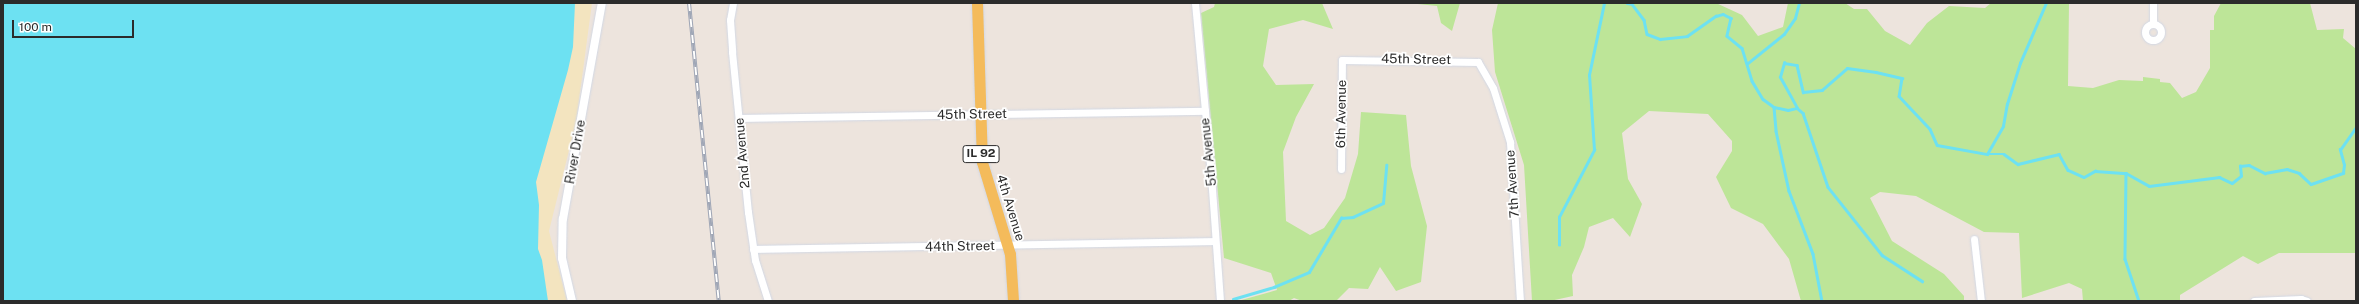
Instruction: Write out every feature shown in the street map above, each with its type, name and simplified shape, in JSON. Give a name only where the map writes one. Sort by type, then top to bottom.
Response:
[{"type":"main road","name":"4th Avenue","points":[[977,3],[979,115],[982,162],[1008,245],[1012,263],[1013,301]]},
{"type":"street","name":"River Drive","points":[[572,301],[562,258],[563,219],[602,3]]},
{"type":"street","name":"2nd Avenue","points":[[733,3],[730,20],[753,249],[759,276],[768,301]]},
{"type":"street","name":"5th Avenue","points":[[1195,3],[1220,301]]},
{"type":"street","points":[[2153,3],[2153,24]]},
{"type":"street","name":"45th Street","points":[[1342,60],[1472,61],[1478,62],[1485,71]]},
{"type":"street","name":"6th Avenue","points":[[1341,169],[1342,60]]},
{"type":"street","name":"7th Avenue","points":[[1485,71],[1510,142],[1520,301]]},
{"type":"street","name":"45th Street","points":[[740,118],[1205,111]]},
{"type":"street","points":[[1974,239],[1981,301]]},
{"type":"street","name":"44th Street","points":[[753,249],[1216,241]]},
{"type":"street","points":[[2254,301],[2306,300]]},
{"type":"green space","points":[[1215,3],[1322,3],[1333,29],[1303,20],[1269,29],[1263,66],[1276,85],[1314,84],[1296,117],[1283,152],[1286,221],[1310,235],[1324,228],[1345,198],[1358,154],[1361,112],[1406,115],[1411,166],[1427,226],[1421,282],[1396,291],[1380,267],[1368,289],[1349,288],[1336,301],[1302,301],[1294,298],[1289,301],[1238,301],[1277,290],[1271,273],[1224,258],[1201,13],[1214,7]]},
{"type":"green space","points":[[1408,3],[1460,3],[1452,31],[1441,23],[1437,6]]},
{"type":"green space","points":[[1498,3],[1716,3],[1742,15],[1758,36],[1783,27],[1788,3],[1845,3],[1854,9],[1867,9],[1885,31],[1910,45],[1927,23],[1949,6],[1985,8],[1991,3],[2069,3],[2068,86],[2093,88],[2119,80],[2143,81],[2143,77],[2160,79],[2160,82],[2170,83],[2182,98],[2196,92],[2210,68],[2210,30],[2214,30],[2214,16],[2221,3],[2310,3],[2317,30],[2344,29],[2343,38],[2356,49],[2356,253],[2279,253],[2258,264],[2243,256],[2180,295],[2180,301],[2083,301],[2082,289],[2069,283],[2022,298],[2019,233],[1984,232],[1916,196],[1880,192],[1870,198],[1892,241],[1944,274],[1964,296],[1964,301],[1801,301],[1789,259],[1763,224],[1731,208],[1716,177],[1732,151],[1732,141],[1708,114],[1649,111],[1622,133],[1628,179],[1642,204],[1630,237],[1613,218],[1589,227],[1584,247],[1572,275],[1573,296],[1550,301],[1532,301],[1524,165],[1495,72],[1492,30]]},
{"type":"sand","points":[[544,3],[592,3],[576,122],[549,231],[567,301],[538,301],[526,229]]},
{"type":"water","points":[[3,3],[575,3],[573,47],[568,70],[536,182],[539,205],[538,249],[542,260],[548,301],[3,301]]},
{"type":"waterway","points":[[1559,245],[1559,217],[1594,150],[1589,75],[1604,3]]},
{"type":"waterway","points":[[1627,3],[1632,4],[1644,20],[1647,34],[1660,39],[1687,36],[1716,16],[1723,14],[1731,18],[1727,36],[1742,48],[1752,81],[1763,99],[1774,107],[1788,110],[1797,108],[1780,77],[1784,63],[1797,65],[1803,92],[1822,90],[1847,68],[1876,72],[1902,78],[1899,96],[1930,129],[1937,145],[1987,154],[2004,154],[2018,164],[2059,154],[2068,170],[2084,177],[2095,171],[2126,173],[2149,186],[2219,177],[2232,183],[2241,176],[2240,166],[2249,165],[2265,173],[2287,169],[2299,173],[2311,184],[2343,173],[2344,165],[2340,150],[2356,127]]},
{"type":"waterway","points":[[1748,63],[1784,34],[1795,18],[1799,3]]},
{"type":"waterway","points":[[1987,154],[2003,126],[2007,104],[2020,63],[2046,3]]},
{"type":"waterway","points":[[1774,107],[1776,131],[1789,191],[1813,254],[1822,301]]},
{"type":"waterway","points":[[1797,108],[1803,113],[1828,187],[1882,255],[1922,281]]},
{"type":"waterway","points":[[1233,299],[1274,287],[1309,272],[1341,218],[1353,217],[1383,203],[1386,165]]},
{"type":"waterway","points":[[2126,173],[2125,259],[2139,301]]},
{"type":"railway","points":[[689,3],[719,301]]}]
